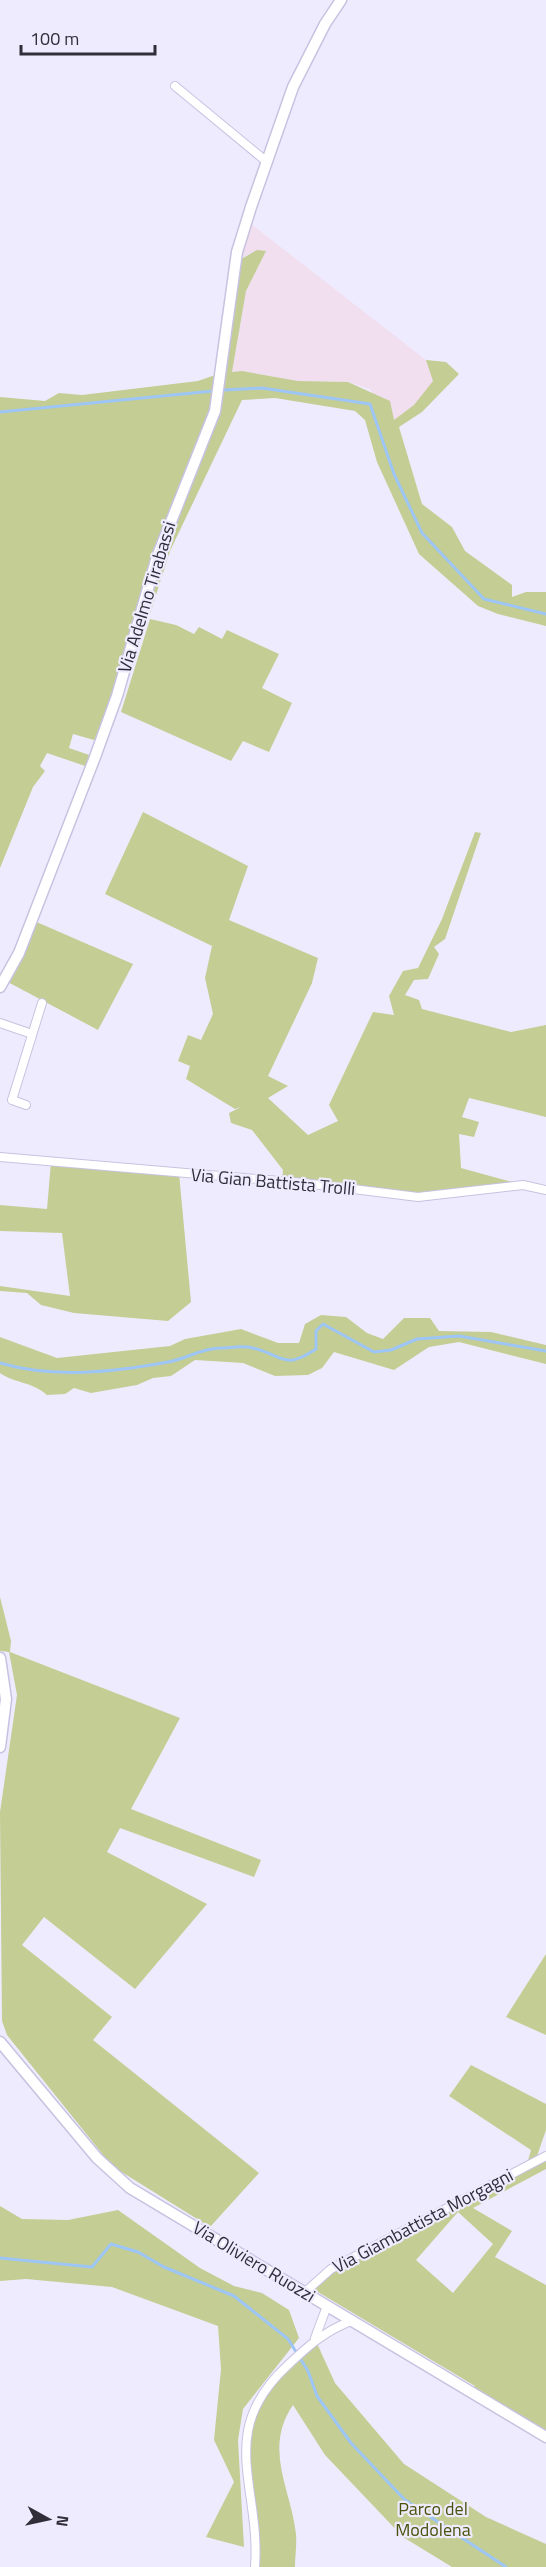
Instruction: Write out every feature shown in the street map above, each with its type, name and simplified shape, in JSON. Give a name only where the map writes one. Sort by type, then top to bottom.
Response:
[{"type":"street","name":"Via Adelmo Tirabassi","points":[[0,987],[19,953],[98,750],[130,652],[156,557],[215,411],[237,252],[267,162],[308,55],[341,0]]},
{"type":"street","points":[[175,86],[267,162]]},
{"type":"street","points":[[26,1105],[12,1100],[42,1003]]},
{"type":"street","points":[[0,1023],[32,1034]]},
{"type":"street","name":"Via Gian Battista Trolli","points":[[0,1157],[304,1183],[418,1197],[523,1185],[546,1190]]},
{"type":"street","points":[[0,1658],[6,1700],[0,1747]]},
{"type":"street","name":"Via Oliviero Ruozzi","points":[[1,2045],[115,2176],[304,2293],[546,2437]]},
{"type":"street","name":"Via Giambattista Morgagni","points":[[304,2293],[331,2269],[546,2156]]},
{"type":"street","points":[[315,2338],[327,2306]]},
{"type":"street","points":[[255,2567],[245,2440],[253,2408],[275,2376],[315,2338],[351,2320]]},
{"type":"shaded area","points":[[246,220],[449,378],[394,426],[370,389],[348,382],[298,381],[242,371],[232,372],[246,291],[266,251],[250,253],[236,262]]},
{"type":"green space","points":[[257,250],[266,251],[246,291],[232,372],[242,371],[298,381],[348,382],[390,401],[394,420],[414,405],[433,381],[426,360],[446,362],[459,374],[422,412],[399,427],[422,504],[452,527],[465,551],[512,585],[512,597],[526,592],[546,592],[546,626],[498,614],[478,606],[419,554],[377,462],[365,420],[355,411],[275,398],[242,400],[170,551],[150,614],[142,610],[101,742],[73,734],[69,748],[95,757],[91,768],[47,753],[40,766],[45,771],[33,787],[0,868],[0,397],[45,401],[59,393],[82,395],[198,381],[221,373],[236,262]]},
{"type":"green space","points":[[150,619],[176,625],[194,634],[199,627],[222,639],[227,630],[279,654],[262,688],[292,703],[269,752],[243,741],[231,761],[121,712]]},
{"type":"green space","points":[[143,812],[248,866],[229,920],[318,958],[312,983],[268,1076],[288,1086],[268,1098],[308,1135],[338,1121],[329,1105],[373,1012],[394,1015],[389,996],[403,971],[418,968],[442,919],[475,832],[481,833],[445,939],[434,947],[439,954],[428,979],[414,980],[405,995],[419,1000],[422,1009],[511,1032],[546,1025],[546,1117],[469,1098],[462,1117],[479,1122],[474,1137],[459,1134],[461,1168],[523,1185],[418,1197],[282,1181],[283,1170],[252,1130],[231,1123],[229,1113],[241,1107],[235,1109],[186,1079],[190,1066],[178,1061],[188,1035],[201,1040],[213,1014],[205,978],[212,946],[105,894]]},
{"type":"green space","points":[[32,920],[133,964],[98,1030],[4,980]]},
{"type":"green space","points":[[51,1162],[179,1173],[191,1302],[168,1321],[74,1313],[41,1305],[27,1293],[0,1291],[0,1286],[70,1296],[62,1233],[0,1231],[0,1205],[47,1209]]},
{"type":"green space","points":[[321,1315],[346,1317],[367,1333],[383,1339],[404,1318],[430,1318],[439,1331],[491,1332],[546,1345],[546,1364],[459,1342],[429,1347],[394,1370],[334,1352],[322,1368],[308,1375],[275,1376],[243,1363],[195,1360],[171,1376],[91,1393],[74,1388],[65,1394],[47,1395],[35,1387],[0,1373],[0,1337],[57,1358],[170,1346],[185,1339],[241,1329],[278,1343],[299,1343],[305,1324]]},
{"type":"green space","points":[[0,1597],[11,1641],[10,1652],[180,1718],[131,1809],[261,1860],[254,1877],[120,1828],[107,1852],[207,1904],[135,1989],[44,1917],[22,1945],[112,2017],[93,2040],[259,2173],[210,2227],[112,2166],[7,2035],[2,2021],[0,1812],[17,1695],[9,1652],[0,1651]]},
{"type":"green space","points":[[546,1954],[546,2035],[506,2017]]},
{"type":"green space","points":[[471,2065],[546,2104],[546,2130],[535,2162],[546,2156],[546,2169],[473,2208],[512,2231],[495,2257],[546,2285],[546,2430],[543,2429],[540,2434],[471,2392],[475,2386],[313,2289],[329,2274],[462,2205],[526,2168],[531,2150],[449,2096]],"holes":[[[458,2212],[493,2244],[453,2293],[416,2260]]]},
{"type":"green space","points":[[0,2206],[22,2219],[68,2220],[118,2210],[200,2268],[234,2286],[262,2293],[289,2310],[299,2338],[243,2409],[238,2440],[244,2547],[206,2537],[234,2482],[214,2440],[221,2369],[218,2326],[112,2287],[26,2279],[0,2281]]},
{"type":"green space","name":"Parco del Modolena","points":[[315,2339],[335,2383],[404,2464],[486,2517],[546,2544],[546,2567],[452,2567],[403,2537],[325,2455],[293,2405],[284,2421],[279,2453],[296,2534],[295,2567],[255,2567],[246,2456],[253,2408]]},
{"type":"waterway","points":[[224,390],[262,388],[370,404],[394,474],[422,533],[484,599],[546,614]]},
{"type":"waterway","points":[[0,412],[213,391]]},
{"type":"waterway","points":[[0,1363],[41,1371],[105,1371],[168,1362],[214,1348],[241,1347],[253,1348],[289,1360],[305,1356],[316,1349],[316,1331],[323,1324],[374,1352],[391,1350],[417,1339],[459,1336],[546,1351]]},
{"type":"waterway","points":[[0,2258],[92,2267],[111,2244],[138,2252],[164,2267],[234,2296],[288,2339],[308,2371],[317,2396],[351,2443],[405,2500],[506,2567]]}]
